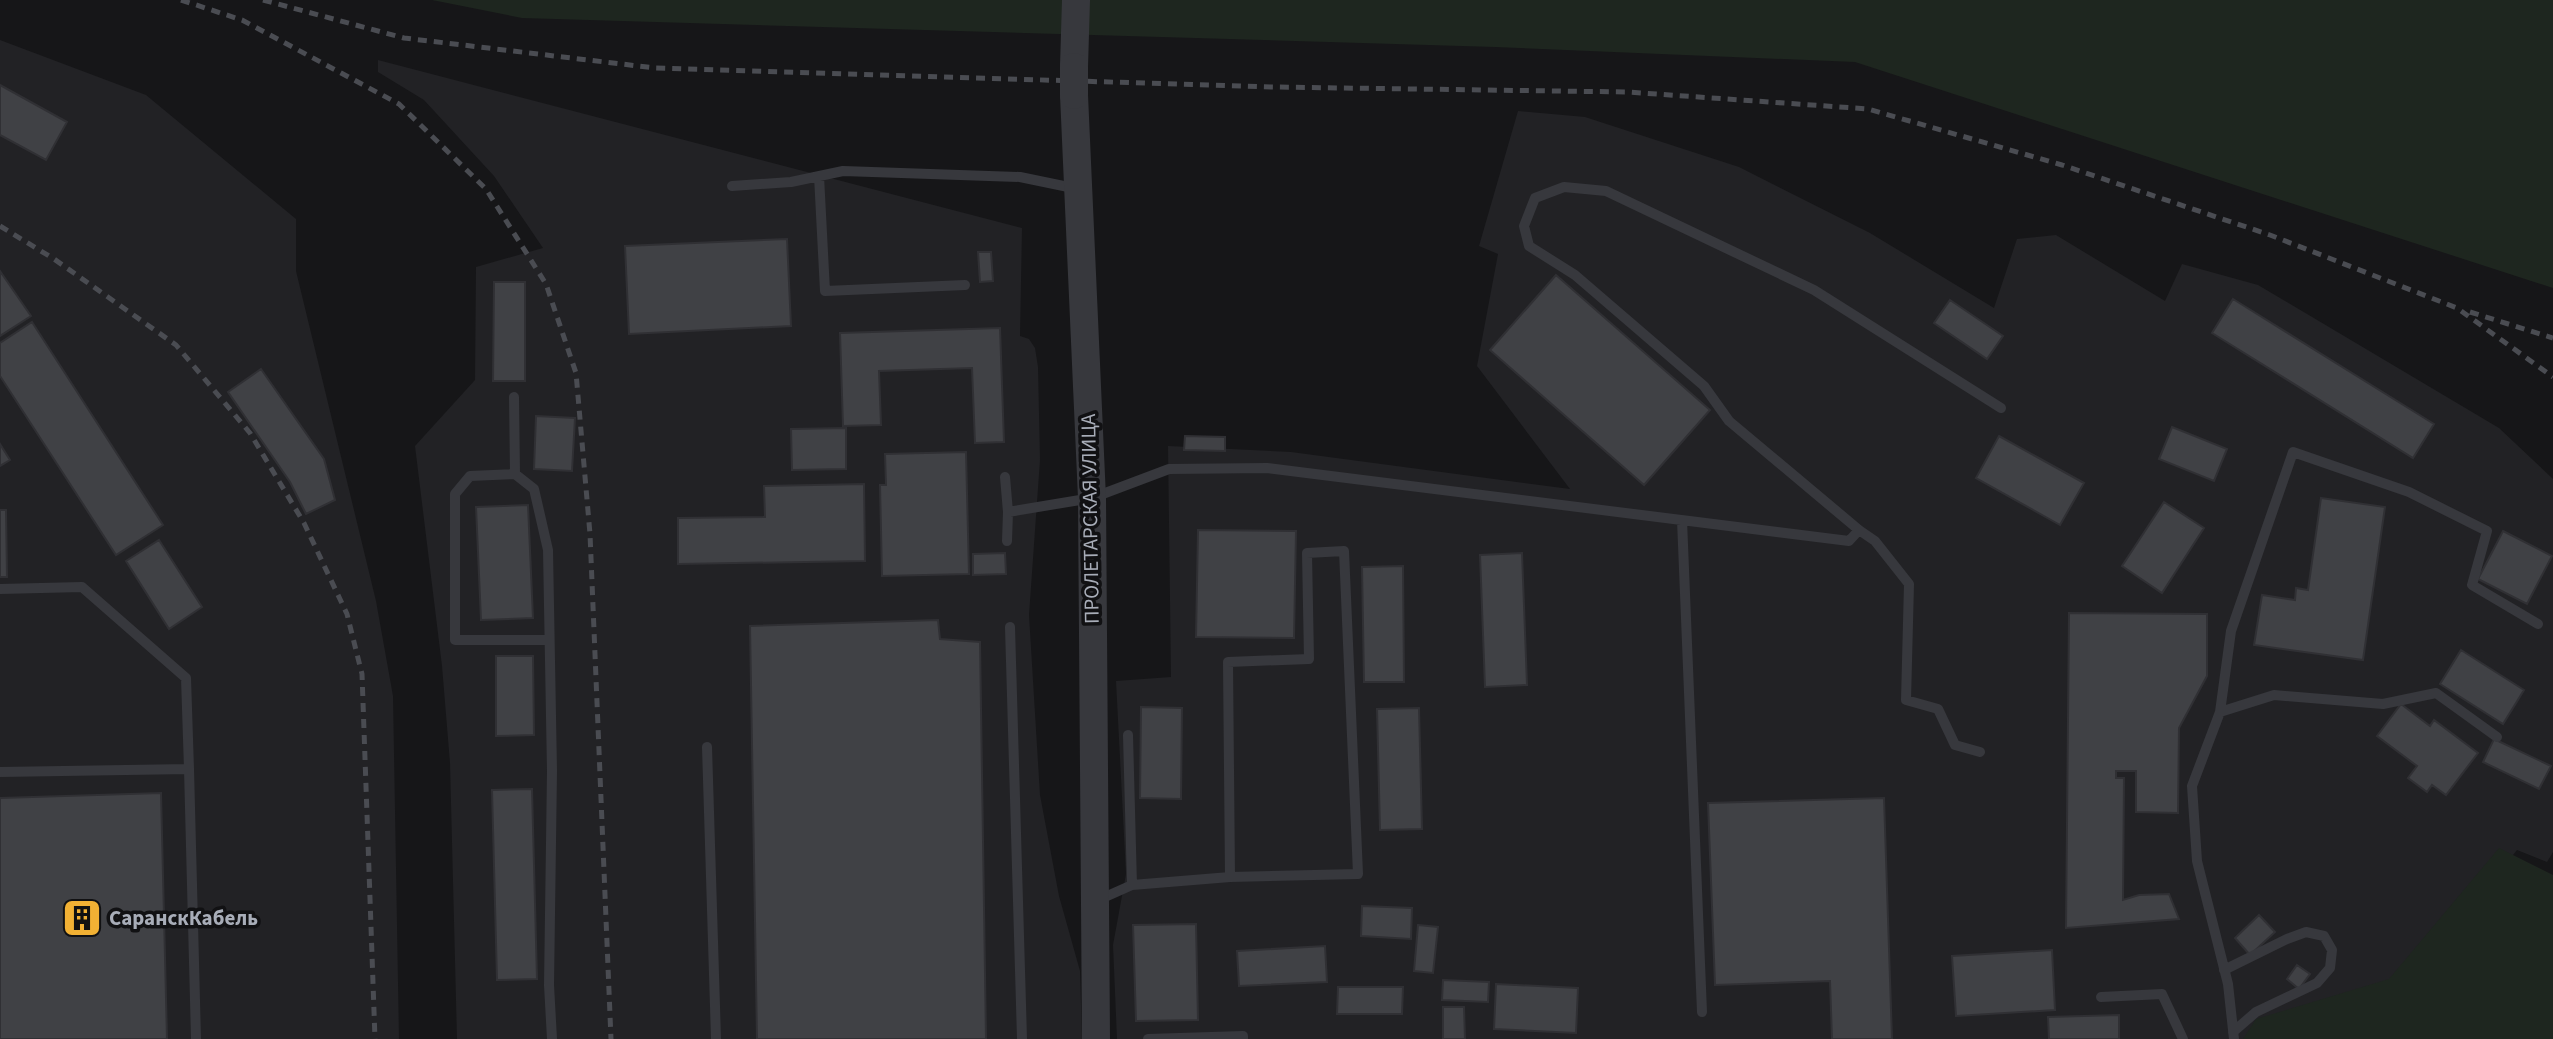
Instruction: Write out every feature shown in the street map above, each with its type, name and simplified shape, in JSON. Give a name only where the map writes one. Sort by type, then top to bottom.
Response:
[{"type":"street","name":"ПРОЛЕТАРСКАЯ УЛИЦА","points":[[1076,0],[1074,95],[1092,498],[1096,1039]]},
{"type":"lane","points":[[732,186],[790,183],[844,171],[1020,177],[1078,189]]},
{"type":"lane","points":[[819,176],[825,291],[965,285]]},
{"type":"lane","points":[[1980,752],[1955,745],[1938,709],[1906,700],[1909,584],[1875,541],[1858,530],[1729,421],[1704,386],[1575,275],[1529,246],[1524,226],[1535,198],[1564,187],[1606,191],[1814,290],[2001,408]]},
{"type":"lane","points":[[514,397],[516,474]]},
{"type":"lane","points":[[2233,1035],[2224,970],[2197,861],[2192,786],[2220,712],[2231,631],[2293,452],[2409,492],[2487,531],[2472,585],[2538,624]]},
{"type":"lane","points":[[1008,512],[1092,498],[1169,469],[1267,468],[1849,541],[1858,530]]},
{"type":"lane","points":[[549,640],[455,640],[454,494],[470,476],[516,474],[534,489],[548,550],[552,771],[549,985],[552,1039]]},
{"type":"lane","points":[[1005,477],[1007,541]]},
{"type":"lane","points":[[1682,520],[1702,1012]]},
{"type":"lane","points":[[1093,903],[1132,885],[1230,877],[1358,874],[1344,551],[1307,552],[1309,659],[1228,662],[1230,877]]},
{"type":"lane","points":[[0,589],[82,587],[186,678],[195,1039]]},
{"type":"lane","points":[[1010,627],[1022,1039]]},
{"type":"lane","points":[[2220,712],[2274,695],[2384,704],[2436,693],[2497,737]]},
{"type":"lane","points":[[1128,735],[1132,885]]},
{"type":"lane","points":[[707,747],[716,1039]]},
{"type":"lane","points":[[0,772],[190,769]]},
{"type":"lane","points":[[2224,970],[2306,932],[2324,936],[2332,950],[2330,968],[2317,983],[2256,1012],[2233,1035]]},
{"type":"lane","points":[[2101,998],[2162,994],[2183,1039]]},
{"type":"lane","points":[[1148,1039],[1243,1036],[1243,1039]]},
{"type":"shaded area","points":[[432,0],[2553,0],[2553,288],[1855,62],[1495,47],[522,18]]},
{"type":"shaded area","points":[[0,40],[146,95],[296,219],[296,271],[376,601],[393,696],[399,1039],[0,1039]]},
{"type":"shaded area","points":[[378,60],[1022,228],[1020,336],[1029,339],[1035,348],[1038,367],[1040,460],[1029,615],[1040,795],[1059,896],[1080,971],[1082,1039],[457,1039],[450,763],[442,666],[415,446],[475,380],[476,267],[543,248],[494,176],[424,100],[378,72]]},
{"type":"shaded area","points":[[1518,111],[1585,117],[1739,167],[1870,233],[1994,308],[2017,239],[2056,235],[2165,301],[2182,264],[2258,285],[2499,428],[2553,479],[2553,852],[2547,862],[2517,850],[2409,985],[2285,1039],[1117,1039],[1113,945],[1126,874],[1116,681],[1171,677],[1168,446],[1291,452],[1570,489],[1477,366],[1498,254],[1479,246]]},
{"type":"shaded area","points":[[2499,848],[2553,875],[2553,1039],[2243,1039],[2256,1019],[2389,979]]},
{"type":"building","points":[[0,85],[67,122],[46,160],[0,135]]},
{"type":"building","points":[[787,239],[791,326],[629,334],[625,246]]},
{"type":"building","points":[[978,252],[991,252],[993,281],[980,282]]},
{"type":"building","points":[[0,271],[31,316],[0,336]]},
{"type":"building","points":[[1556,275],[1710,410],[1644,485],[1490,350]]},
{"type":"building","points":[[494,282],[525,282],[525,381],[493,381]]},
{"type":"building","points":[[2233,299],[2434,424],[2413,458],[2212,333]]},
{"type":"building","points":[[1950,300],[2003,336],[1987,359],[1934,323]]},
{"type":"building","points":[[32,322],[163,525],[116,555],[0,376],[0,343]]},
{"type":"building","points":[[1000,328],[1004,442],[975,443],[972,368],[879,371],[881,425],[843,426],[840,333]]},
{"type":"building","points":[[261,369],[324,459],[335,500],[306,514],[290,482],[228,392]]},
{"type":"building","points":[[536,416],[575,418],[572,471],[534,469]]},
{"type":"building","points":[[2172,427],[2227,449],[2214,481],[2159,459]]},
{"type":"building","points":[[846,428],[846,469],[792,470],[791,429]]},
{"type":"building","points":[[1185,436],[1225,437],[1225,451],[1184,450]]},
{"type":"building","points":[[1999,436],[2084,483],[2060,525],[1976,478]]},
{"type":"building","points":[[0,444],[10,460],[0,466]]},
{"type":"building","points":[[966,452],[969,574],[882,576],[880,485],[886,485],[885,454]]},
{"type":"building","points":[[864,484],[865,561],[678,564],[678,518],[765,517],[764,486]]},
{"type":"building","points":[[2321,498],[2385,507],[2363,660],[2254,645],[2262,595],[2295,600],[2296,588],[2308,590]]},
{"type":"building","points":[[2164,502],[2204,528],[2162,593],[2122,566]]},
{"type":"building","points":[[528,505],[533,618],[481,620],[476,507]]},
{"type":"building","points":[[0,510],[6,510],[7,577],[0,577]]},
{"type":"building","points":[[1198,530],[1296,531],[1294,638],[1196,637]]},
{"type":"building","points":[[2503,531],[2552,556],[2527,604],[2478,579]]},
{"type":"building","points":[[159,540],[202,607],[169,629],[126,561]]},
{"type":"building","points":[[1005,553],[1006,574],[973,575],[973,554]]},
{"type":"building","points":[[1522,553],[1527,685],[1485,687],[1480,555]]},
{"type":"building","points":[[1403,566],[1404,682],[1364,682],[1362,567]]},
{"type":"building","points":[[2069,613],[2207,614],[2207,676],[2179,728],[2178,813],[2136,812],[2136,771],[2116,771],[2116,778],[2124,778],[2123,900],[2139,895],[2169,894],[2179,919],[2066,928]]},
{"type":"building","points":[[938,620],[940,639],[980,642],[986,1039],[757,1039],[750,626]]},
{"type":"building","points":[[2461,650],[2524,690],[2503,724],[2440,684]]},
{"type":"building","points":[[496,656],[533,656],[534,735],[496,736]]},
{"type":"building","points":[[2401,704],[2430,726],[2434,720],[2478,753],[2446,795],[2432,785],[2427,792],[2408,778],[2417,766],[2377,736]]},
{"type":"building","points":[[1141,707],[1182,708],[1181,799],[1140,798]]},
{"type":"building","points":[[1419,708],[1422,829],[1380,830],[1377,709]]},
{"type":"building","points":[[2494,739],[2551,766],[2539,789],[2483,762]]},
{"type":"building","points":[[532,789],[537,979],[497,980],[492,790]]},
{"type":"building","name":"СаранскКабель","points":[[161,793],[167,1039],[0,1039],[0,798]]},
{"type":"building","points":[[1884,798],[1892,1039],[1832,1039],[1830,981],[1715,985],[1708,803]]},
{"type":"building","points":[[1362,906],[1412,908],[1411,939],[1361,936]]},
{"type":"building","points":[[2259,915],[2275,932],[2250,955],[2235,938]]},
{"type":"building","points":[[1196,924],[1198,1020],[1136,1021],[1133,925]]},
{"type":"building","points":[[1418,925],[1438,927],[1433,973],[1414,971]]},
{"type":"building","points":[[1325,946],[1327,982],[1239,986],[1237,951]]},
{"type":"building","points":[[2052,950],[2055,1010],[1956,1016],[1952,956]]},
{"type":"building","points":[[2297,965],[2310,974],[2299,989],[2287,979]]},
{"type":"building","points":[[1443,980],[1489,982],[1488,1002],[1442,1000]]},
{"type":"building","points":[[1496,984],[1578,988],[1576,1033],[1494,1029]]},
{"type":"building","points":[[1338,987],[1403,987],[1402,1014],[1337,1014]]},
{"type":"building","points":[[1443,1007],[1464,1007],[1465,1039],[1443,1039]]},
{"type":"building","points":[[2119,1015],[2119,1039],[2049,1039],[2048,1017]]},
{"type":"railway","points":[[181,0],[242,20],[399,104],[486,189],[546,284],[576,373],[590,534],[611,1039]]},
{"type":"railway","points":[[263,0],[404,38],[655,68],[1271,87],[1628,92],[1868,109],[2062,165],[2270,235],[2457,308],[2553,377]]},
{"type":"railway","points":[[0,226],[54,259],[176,345],[250,433],[304,523],[347,614],[362,674],[375,1039]]},
{"type":"railway","points":[[2470,312],[2553,338]]},
{"type":"place","name":"СаранскКабель","points":[[82,918]]}]
